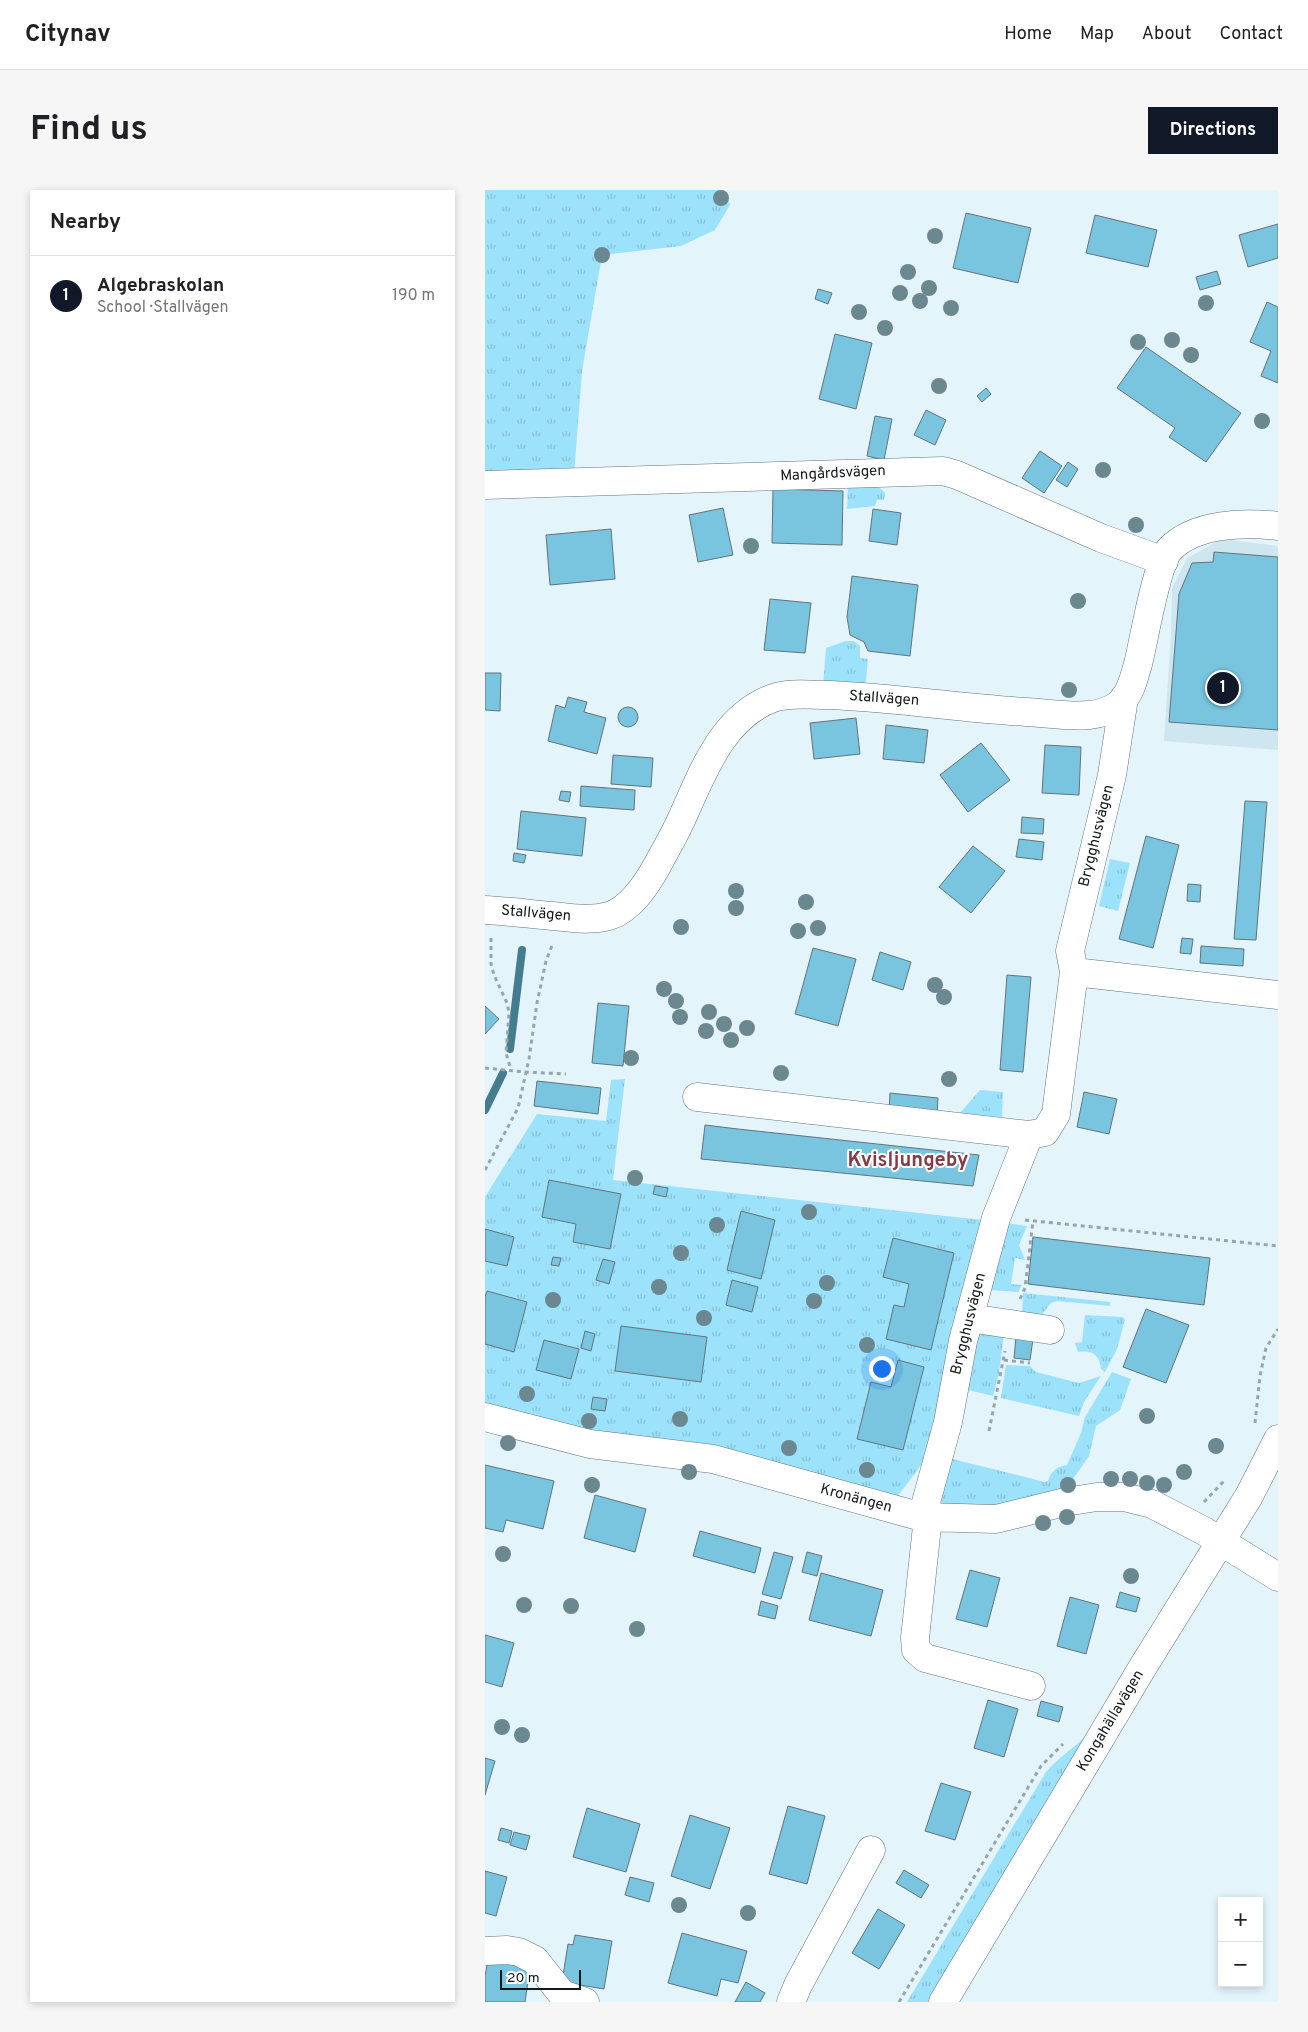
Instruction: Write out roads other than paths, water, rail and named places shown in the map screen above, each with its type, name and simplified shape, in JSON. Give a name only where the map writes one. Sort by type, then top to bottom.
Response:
[{"type":"street","name":"Mangårdsvägen","points":[[485,485],[943,471],[957,475],[1101,538],[1164,562]]},
{"type":"street","points":[[1124,698],[1133,682],[1153,596],[1169,550],[1181,541],[1203,530],[1223,525],[1278,526]]},
{"type":"street","name":"Stallvägen","points":[[489,910],[592,919],[611,915],[624,908],[650,878],[681,821],[717,746],[735,722],[745,713],[755,706],[776,697],[799,694],[875,698],[1010,711],[1087,715],[1117,706],[1124,698]]},
{"type":"street","name":"Brygghusvägen","points":[[1031,1686],[925,1658],[916,1650],[915,1638],[925,1517],[948,1422],[969,1318],[996,1218],[1029,1135],[1045,1132],[1056,1114],[1075,972],[1070,951],[1112,774],[1124,698]]},
{"type":"street","points":[[1075,972],[1278,995]]},
{"type":"street","points":[[697,1097],[1029,1135]]},
{"type":"street","points":[[969,1318],[1050,1330]]},
{"type":"street","name":"Kronängen","points":[[485,1417],[590,1444],[713,1459],[925,1517],[996,1519],[1065,1502],[1124,1497],[1152,1504],[1221,1541],[1278,1577]]},
{"type":"street","name":"Kongahällavägen","points":[[943,2002],[1144,1665],[1249,1496],[1278,1440]]},
{"type":"street","points":[[791,2002],[798,1985],[871,1850]]},
{"type":"street","points":[[485,1951],[507,1950],[519,1952],[535,1960],[562,1994],[585,2002]]},
{"type":"waterway","points":[[510,1049],[522,950]]},
{"type":"waterway","points":[[485,1110],[503,1073]]},
{"type":"place","name":"Algebraskolan","points":[[1223,688]]},
{"type":"district","name":"Kvisljungeby","points":[[908,1161]]}]
